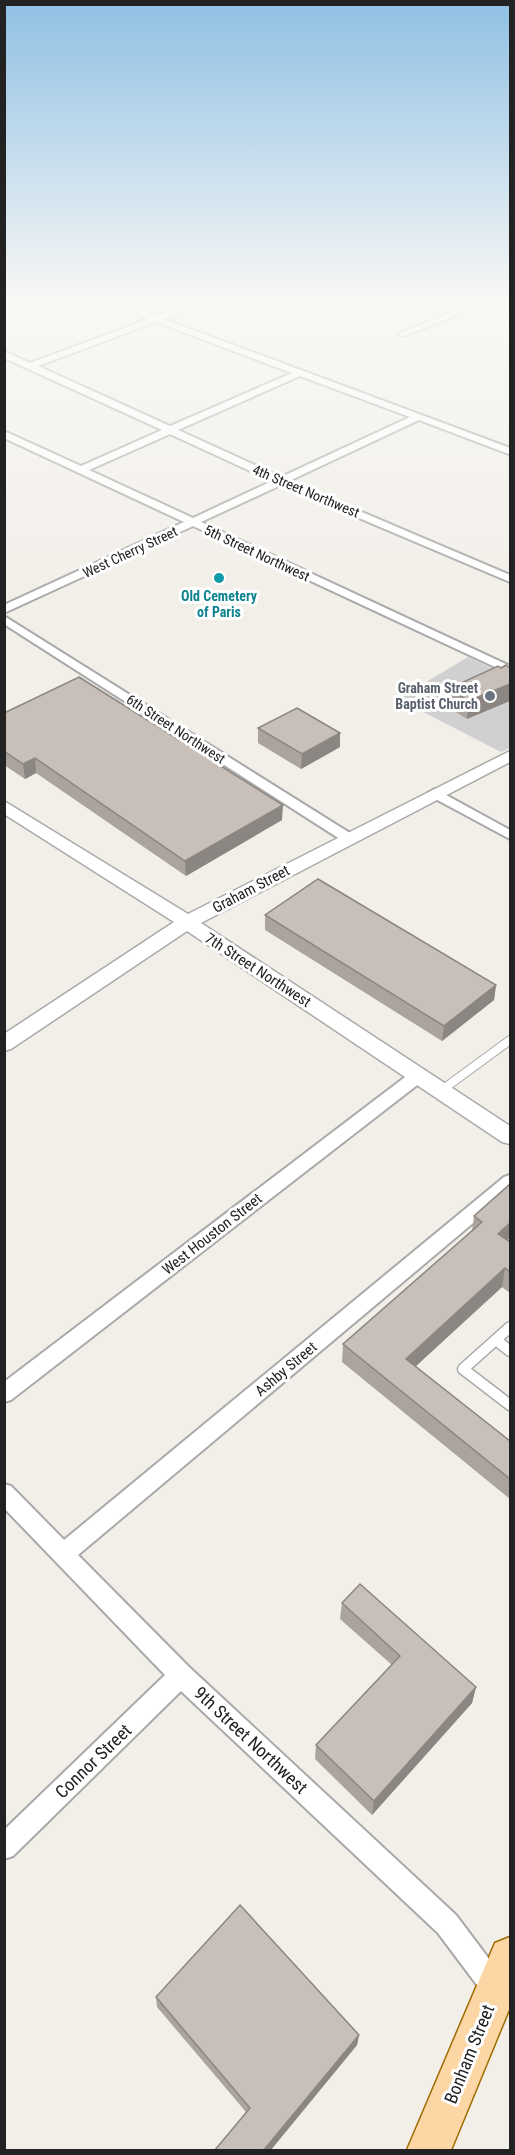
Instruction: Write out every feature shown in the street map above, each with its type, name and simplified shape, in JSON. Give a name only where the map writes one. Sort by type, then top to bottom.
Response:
[{"type":"main road","name":"Bonham Street","points":[[429,2151],[503,1973]]},
{"type":"street","name":"4th Street Northwest","points":[[105,401],[281,481],[510,579]]},
{"type":"street","points":[[82,470],[236,401]]},
{"type":"street","points":[[374,401],[508,448]]},
{"type":"street","name":"West Cherry Street","points":[[4,610],[418,417]]},
{"type":"street","name":"5th Street Northwest","points":[[4,434],[510,670]]},
{"type":"street","name":"6th Street Northwest","points":[[4,619],[348,838]]},
{"type":"street","name":"Graham Street","points":[[4,1044],[187,922],[510,756]]},
{"type":"street","points":[[435,793],[510,835]]},
{"type":"street","name":"7th Street Northwest","points":[[4,806],[187,922],[510,1136]]},
{"type":"street","name":"West Houston Street","points":[[4,1394],[419,1075]]},
{"type":"street","name":"Ashby Street","points":[[62,1555],[510,1182]]},
{"type":"street","name":"9th Street Northwest","points":[[4,1493],[181,1675],[447,1924],[503,1973]]},
{"type":"street","name":"Connor Street","points":[[4,1847],[181,1675]]},
{"type":"lane","points":[[442,1090],[510,1040]]},
{"type":"lane","points":[[510,1327],[463,1369],[510,1405]]},
{"type":"lane","points":[[496,1340],[510,1351]]},
{"type":"shaded area","points":[[468,657],[510,677],[510,748],[501,752],[398,699]]},
{"type":"building","points":[[506,665],[510,668],[510,684],[469,701],[448,689],[498,666],[501,668]]},
{"type":"building","points":[[79,677],[283,805],[185,861],[35,758],[23,764],[4,751],[4,713]]},
{"type":"building","points":[[297,708],[340,733],[302,754],[258,728]]},
{"type":"building","points":[[318,879],[496,985],[444,1026],[265,915]]},
{"type":"building","points":[[510,1184],[510,1223],[498,1234],[510,1242],[510,1272],[505,1268],[406,1359],[510,1441],[510,1479],[343,1344],[482,1222],[474,1216]]},
{"type":"building","points":[[360,1584],[476,1687],[374,1801],[316,1745],[400,1656],[342,1603]]},
{"type":"building","points":[[240,1905],[359,2035],[263,2151],[214,2151],[250,2108],[156,1997]]},
{"type":"place","name":"Old Cemetery of Paris","points":[[219,578]]},
{"type":"place","name":"Graham Street Baptist Church","points":[[490,696]]}]
